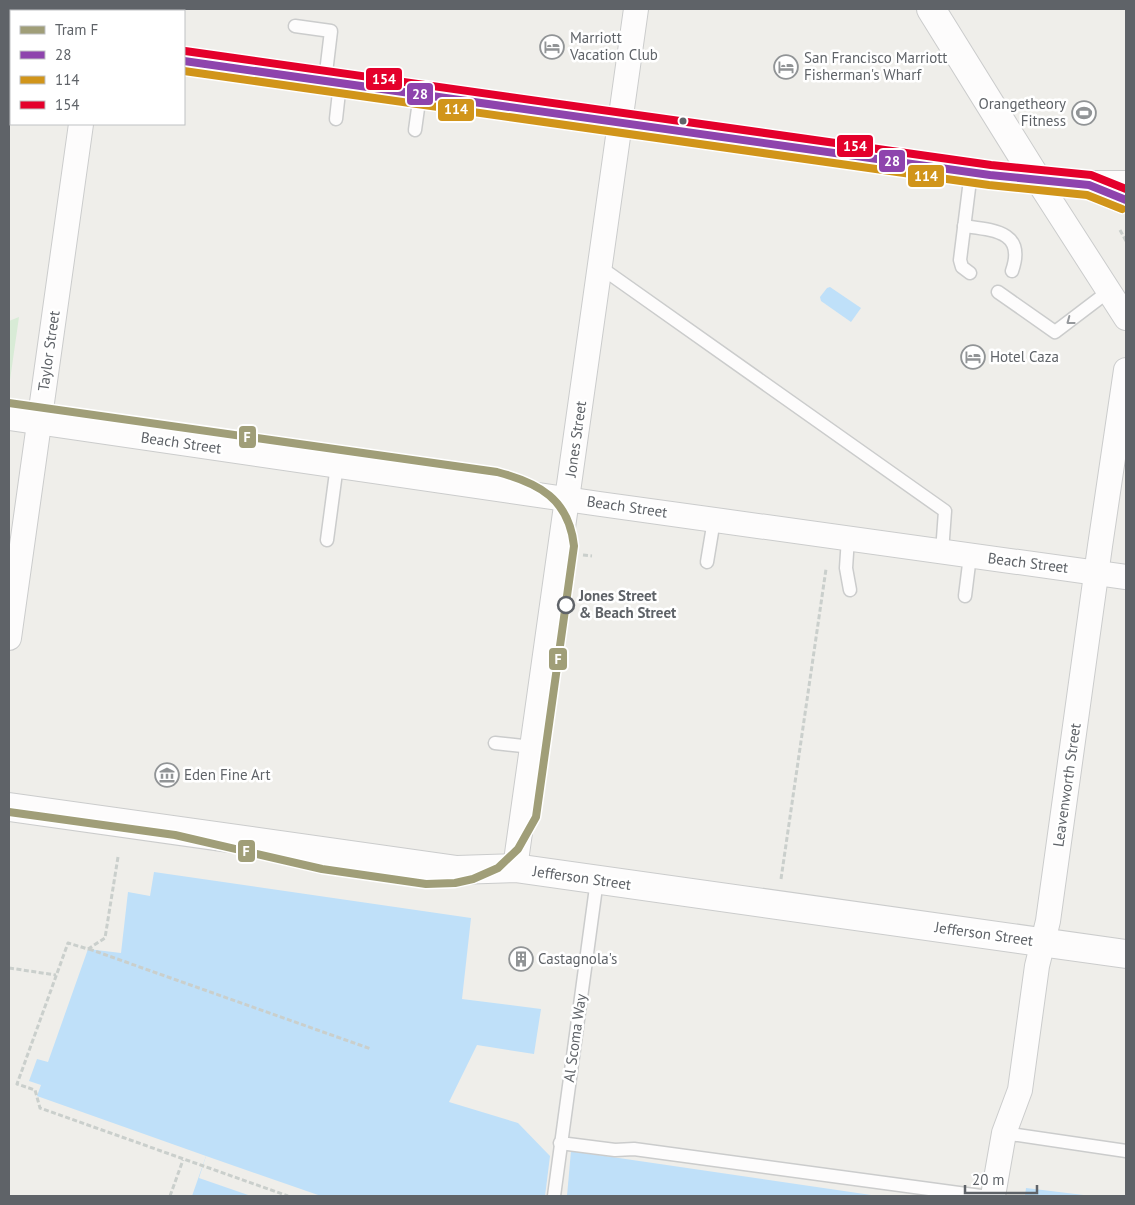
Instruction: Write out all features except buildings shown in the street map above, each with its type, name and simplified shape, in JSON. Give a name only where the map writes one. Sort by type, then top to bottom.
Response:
[{"type":"street","name":"Jones Street","points":[[515,868],[636,9]]},
{"type":"street","points":[[931,9],[1126,318]]},
{"type":"street","points":[[185,61],[971,172],[1090,185],[1126,185]]},
{"type":"street","name":"Taylor Street","points":[[9,638],[81,125]]},
{"type":"street","points":[[1090,185],[1126,200]]},
{"type":"street","name":"Leavenworth Street","points":[[993,1196],[1004,1133],[1020,1090],[1042,942],[1048,921],[1126,370]]},
{"type":"street","name":"Beach Street","points":[[9,418],[714,520],[1126,576]]},
{"type":"street","name":"Jefferson Street","points":[[9,807],[457,870],[515,868],[1126,954]]},
{"type":"lane","points":[[295,26],[331,31],[336,119]]},
{"type":"lane","points":[[415,130],[420,94]]},
{"type":"lane","points":[[970,273],[962,267],[960,260],[971,172]]},
{"type":"lane","points":[[964,226],[998,231],[1006,236],[1012,243],[1015,252],[1015,262],[1012,271]]},
{"type":"lane","points":[[600,267],[945,511],[942,552]]},
{"type":"lane","points":[[998,292],[1055,332],[1109,292]]},
{"type":"lane","points":[[328,540],[337,465]]},
{"type":"lane","points":[[708,562],[714,520]]},
{"type":"lane","points":[[848,538],[846,568],[850,590]]},
{"type":"lane","points":[[965,596],[970,556]]},
{"type":"lane","points":[[495,743],[532,747]]},
{"type":"lane","name":"Al Scoma Way","points":[[554,1196],[598,880]]},
{"type":"lane","points":[[1004,1133],[1126,1151]]},
{"type":"lane","points":[[560,1143],[615,1150],[634,1149],[981,1196]]},
{"type":"path","points":[[1120,230],[1126,241]]},
{"type":"path","points":[[780,885],[826,565]]},
{"type":"path","points":[[88,949],[104,938],[118,857]]},
{"type":"path","points":[[288,1196],[40,1108],[35,1090],[17,1084],[68,943],[371,1049]]},
{"type":"path","points":[[9,968],[56,975]]},
{"type":"path","points":[[170,1196],[182,1159]]},
{"type":"green space","points":[[19,317],[9,387],[9,321]]},
{"type":"water","points":[[830,287],[861,308],[851,322],[821,301],[820,297]]},
{"type":"water","points":[[154,872],[471,918],[462,999],[541,1009],[534,1054],[477,1045],[449,1102],[518,1123],[550,1156],[545,1196],[192,1196],[206,1156],[37,1096],[41,1085],[29,1081],[37,1059],[48,1062],[88,949],[121,953],[128,892],[150,896]]},
{"type":"water","points":[[571,1151],[878,1196],[567,1196]]},
{"type":"water","points":[[1026,1188],[1092,1196],[1025,1196]]},
{"type":"pier","points":[[206,1156],[321,1196],[251,1196],[199,1178]]},
{"type":"tram line","name":"F","points":[[9,403],[497,472],[512,476],[539,488],[559,505],[566,516],[574,546],[536,817],[518,849],[498,868],[473,879],[455,883],[426,884],[322,869],[175,835],[9,812]]},
{"type":"transit line","name":"154","points":[[185,51],[991,165],[1091,175],[1126,189]]},
{"type":"transit line","name":"28","points":[[185,61],[990,175],[1089,185],[1126,200]]},
{"type":"transit line","name":"114","points":[[185,71],[989,185],[1087,195],[1122,209]]},
{"type":"place","name":"Marriott Vacation Club","points":[[552,47]]},
{"type":"place","name":"San Francisco Marriott Fisherman's Wharf","points":[[786,67]]},
{"type":"place","name":"Orangetheory Fitness","points":[[1084,113]]},
{"type":"place","name":"Hotel Caza","points":[[973,357]]},
{"type":"place","name":"Jones Street & Beach Street","points":[[566,605]]},
{"type":"place","name":"Eden Fine Art","points":[[167,775]]},
{"type":"place","name":"Castagnola's","points":[[521,959]]}]
